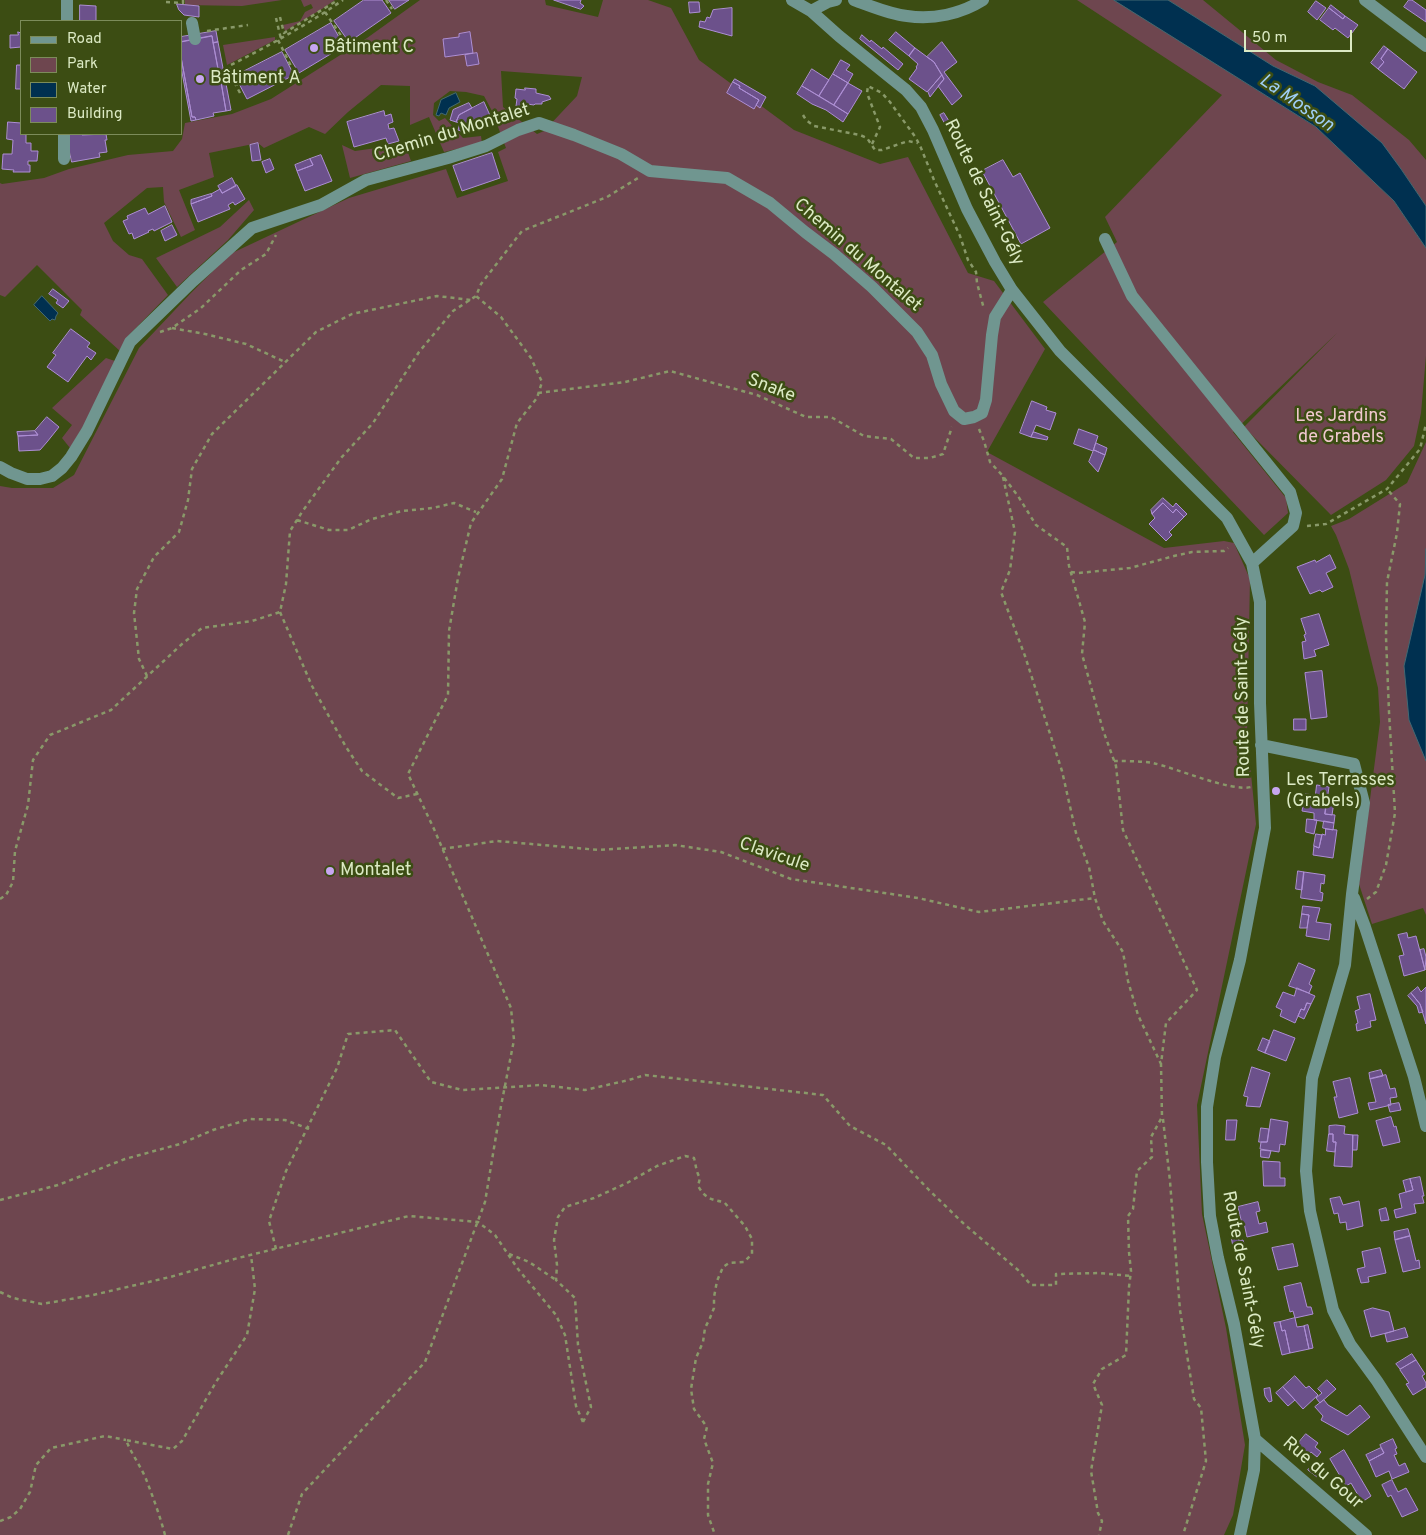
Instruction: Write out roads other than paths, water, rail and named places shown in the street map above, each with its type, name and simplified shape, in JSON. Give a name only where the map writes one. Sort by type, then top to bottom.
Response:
[{"type":"street","points":[[66,20],[67,0]]},
{"type":"street","name":"Route de Saint-Gély","points":[[792,0],[811,11],[906,90],[921,107],[967,208],[1012,290],[1060,351],[1227,518],[1252,563],[1260,602],[1261,745],[1265,828],[1240,960],[1215,1057],[1207,1107],[1207,1162],[1210,1216],[1234,1324],[1255,1439],[1254,1470],[1240,1535]]},
{"type":"street","points":[[811,11],[836,0]]},
{"type":"street","points":[[854,0],[908,16],[939,16],[958,12],[983,0]]},
{"type":"street","points":[[1365,0],[1426,46]]},
{"type":"street","name":"Chemin du Montalet","points":[[0,467],[27,479],[40,479],[52,476],[62,468],[87,431],[130,342],[252,228],[321,205],[366,180],[486,146],[518,130],[539,123],[621,154],[650,171],[727,178],[770,203],[872,287],[917,332],[932,355],[940,384],[954,411],[964,419],[982,413],[986,400],[992,335],[996,317],[1012,290]]},
{"type":"street","points":[[64,135],[64,159]]},
{"type":"street","points":[[1105,239],[1132,296],[1290,492],[1296,513],[1293,526],[1252,563]]},
{"type":"street","points":[[1261,745],[1354,764],[1364,803],[1345,965],[1312,1078],[1306,1171],[1310,1212],[1333,1310],[1350,1344],[1426,1457]]},
{"type":"street","points":[[1354,898],[1414,1078],[1426,1126]]},
{"type":"street","name":"Rue du Gour","points":[[1255,1439],[1366,1535]]},
{"type":"water","name":"La Mosson","points":[[1114,0],[1168,0],[1273,66],[1315,86],[1382,143],[1401,169],[1426,206],[1426,248],[1394,201],[1316,127]]},
{"type":"water","points":[[456,93],[460,102],[449,108],[446,115],[441,113],[439,116],[436,115],[441,100]]},
{"type":"water","points":[[42,296],[58,313],[55,320],[52,319],[50,321],[34,305]]},
{"type":"water","points":[[1426,549],[1426,761],[1409,720],[1404,666],[1425,575]]},
{"type":"place","name":"Bâtiment C","points":[[314,48]]},
{"type":"place","name":"Bâtiment A","points":[[200,79]]},
{"type":"place","name":"Les Terrasses (Grabels)","points":[[1276,791]]},
{"type":"place","name":"Montalet","points":[[330,871]]},
{"type":"park label","name":"Les Jardins de Grabels","points":[[1341,427]]}]
